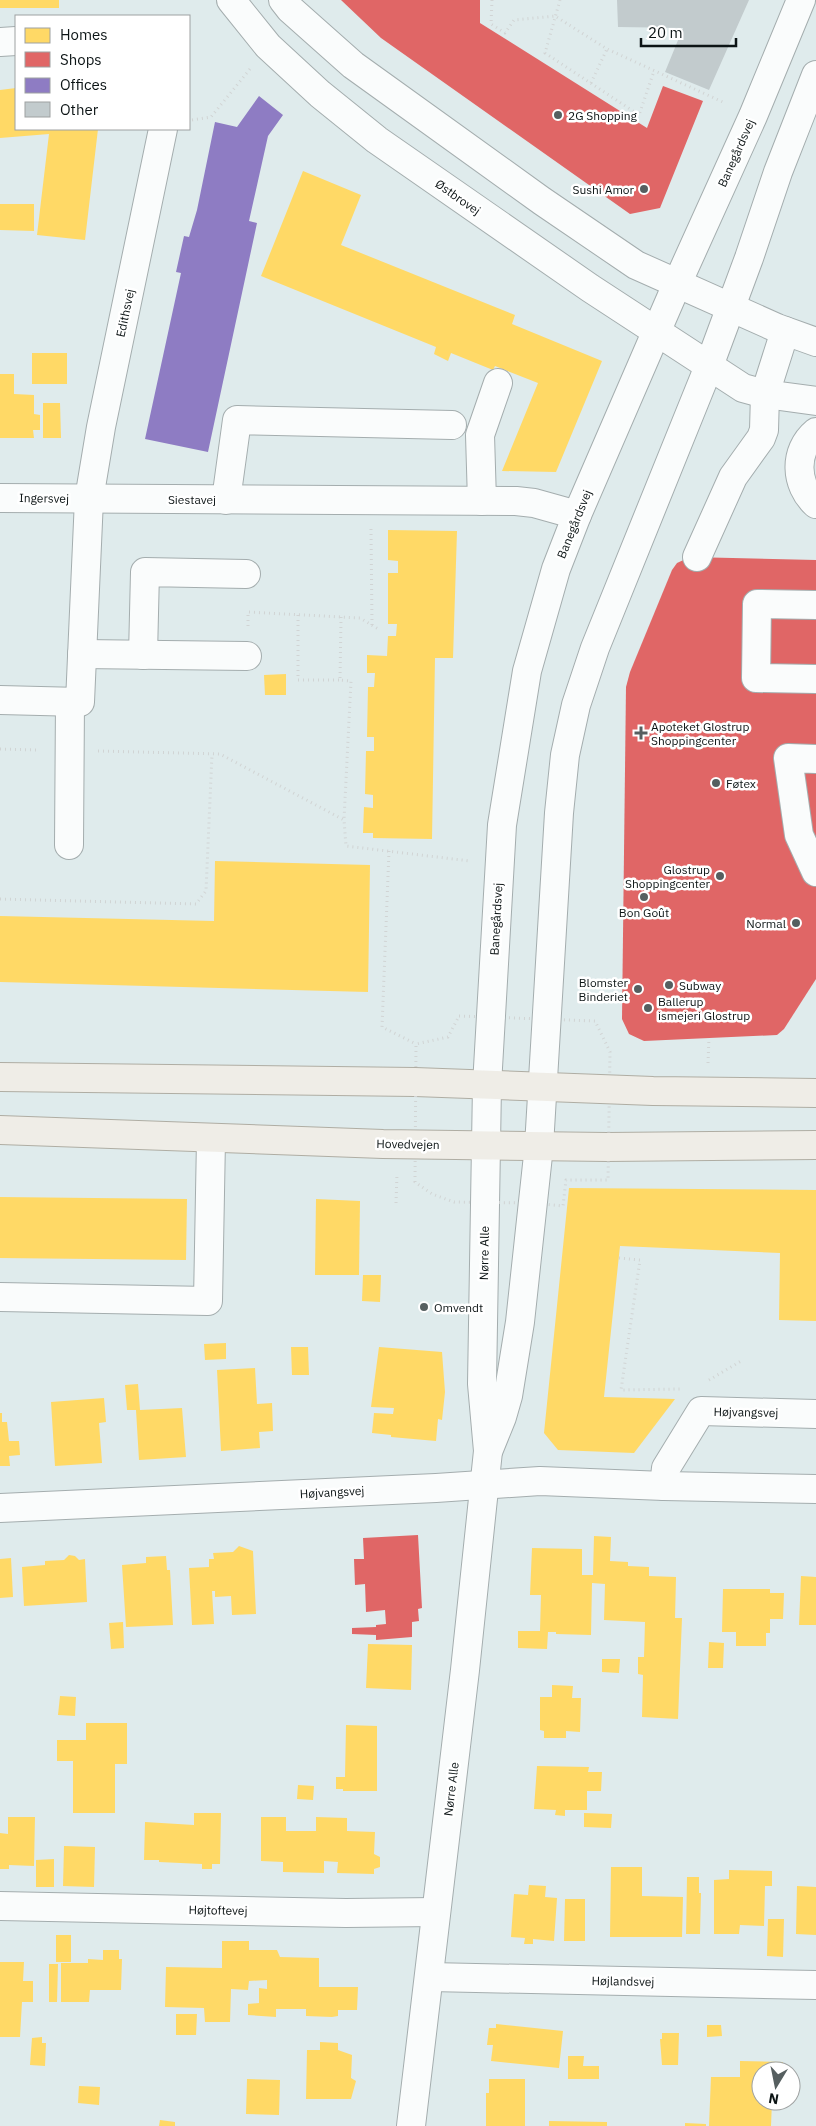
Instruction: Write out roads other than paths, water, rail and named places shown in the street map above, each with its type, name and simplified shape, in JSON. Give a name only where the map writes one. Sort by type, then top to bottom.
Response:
[{"type":"main road","points":[[0,1077],[232,1079],[816,1093]]},
{"type":"main road","name":"Hovedvejen","points":[[0,1130],[211,1139],[484,1145],[816,1146]]},
{"type":"street","name":"Østbrovej","points":[[231,0],[268,46],[320,94],[377,140],[590,288],[743,388],[765,394],[809,395]]},
{"type":"street","points":[[283,0],[290,9],[346,59],[542,201],[636,265],[785,331],[816,342]]},
{"type":"street","name":"Banegårdsvej","points":[[487,1085],[498,864],[508,780],[527,671],[556,569],[577,515],[677,284],[753,116],[801,0]]},
{"type":"street","points":[[0,42],[15,41]]},
{"type":"street","points":[[539,1146],[560,813],[565,755],[576,705],[595,648],[709,366],[778,172],[816,75]]},
{"type":"street","name":"Edithsvej","points":[[89,499],[101,426],[163,130]]},
{"type":"street","points":[[697,557],[733,476],[761,438],[764,430],[765,394],[785,331]]},
{"type":"street","points":[[482,501],[480,435],[498,383]]},
{"type":"street","points":[[226,500],[237,420],[452,425]]},
{"type":"street","points":[[816,432],[806,444],[799,459],[799,476],[805,491],[816,504]]},
{"type":"street","name":"Ingersvej","points":[[0,498],[89,499]]},
{"type":"street","points":[[0,700],[80,702],[89,499]]},
{"type":"street","name":"Siestavej","points":[[89,499],[482,501],[534,503],[577,515]]},
{"type":"street","points":[[143,655],[144,572],[246,574]]},
{"type":"street","points":[[816,605],[757,604],[756,678],[816,680]]},
{"type":"street","points":[[82,654],[247,656]]},
{"type":"street","points":[[69,845],[68,751],[70,702]]},
{"type":"street","points":[[816,759],[788,758],[799,836],[816,872]]},
{"type":"street","name":"Nørre Alle","points":[[412,2126],[466,1661],[488,1451],[482,1384],[484,1145],[487,1085]]},
{"type":"street","points":[[0,1297],[208,1301],[211,1139]]},
{"type":"street","name":"Nørre Alle","points":[[488,1451],[502,1417],[520,1322],[539,1146]]},
{"type":"street","name":"Højvangsvej","points":[[664,1486],[666,1468],[701,1412],[816,1414]]},
{"type":"street","name":"Højvangsvej","points":[[0,1508],[540,1481],[816,1489]]},
{"type":"street","name":"Højtoftevej","points":[[0,1906],[346,1913],[436,1912]]},
{"type":"street","name":"Højlandsvej","points":[[430,1977],[816,1985]]},
{"type":"place","name":"2G Shopping","points":[[558,115]]},
{"type":"place","name":"Sushi Amor","points":[[644,189]]},
{"type":"place","name":"Apoteket Glostrup Shoppingcenter","points":[[641,733]]},
{"type":"place","name":"Føtex","points":[[716,783]]},
{"type":"place","name":"Glostrup Shoppingcenter","points":[[720,876]]},
{"type":"place","name":"Bon Goût","points":[[644,897]]},
{"type":"place","name":"Normal","points":[[796,923]]},
{"type":"place","name":"Subway","points":[[669,985]]},
{"type":"place","name":"Blomster Binderiet","points":[[638,989]]},
{"type":"place","name":"Ballerup ismejeri Glostrup","points":[[648,1008]]},
{"type":"place","name":"Omvendt","points":[[424,1307]]}]
